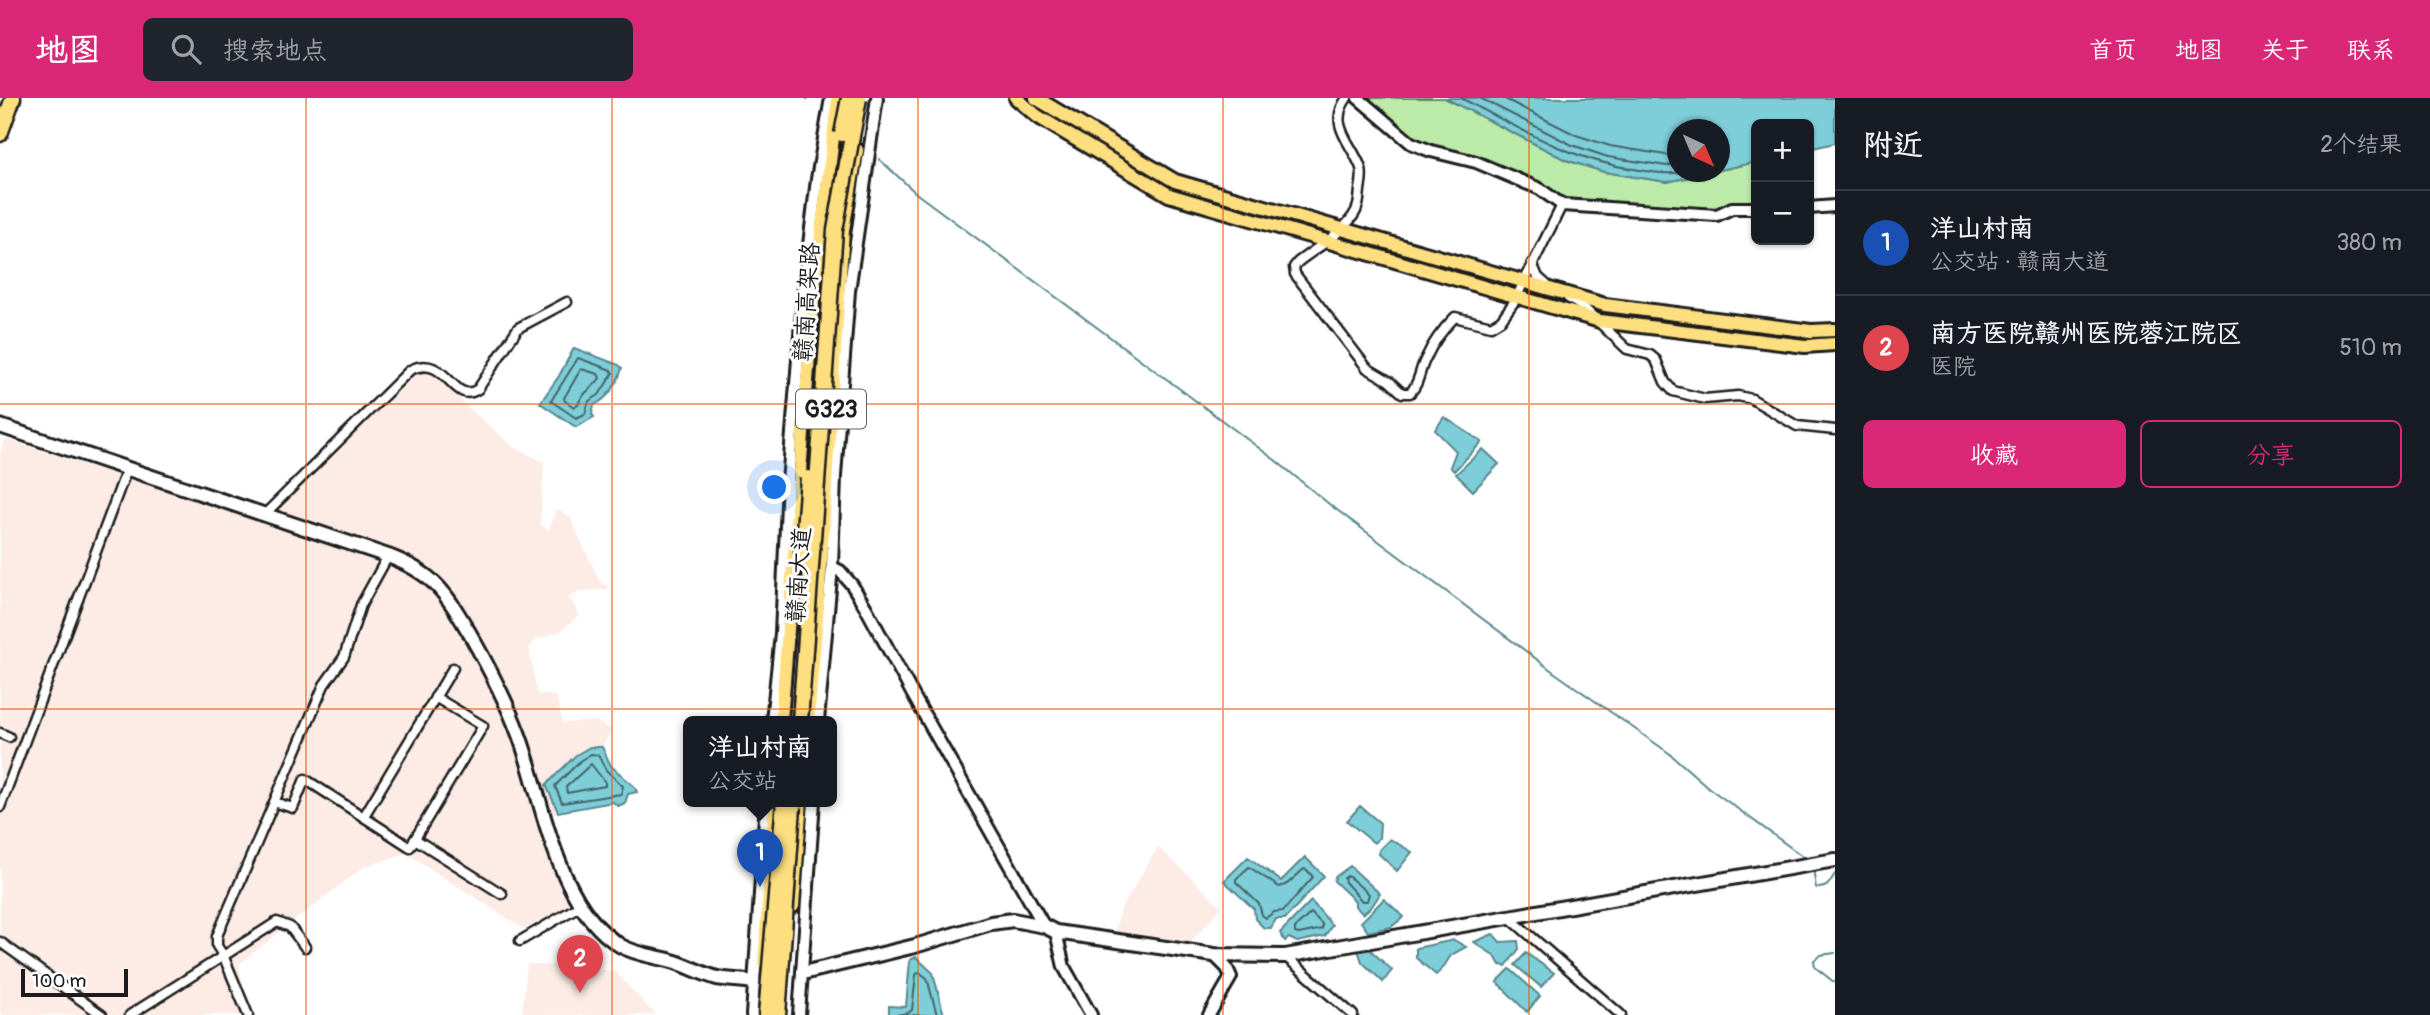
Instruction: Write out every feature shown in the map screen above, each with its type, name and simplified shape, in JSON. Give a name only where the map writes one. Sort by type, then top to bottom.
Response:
[{"type":"highway","points":[[0,109],[4,98]]},
{"type":"highway","points":[[0,134],[13,98]]},
{"type":"highway","name":"赣南高架路","points":[[791,716],[826,230],[849,98]]},
{"type":"highway","name":"赣南高架路","points":[[800,716],[835,230],[859,98]]},
{"type":"highway","points":[[766,1015],[783,807]]},
{"type":"highway","points":[[778,1015],[794,807]]},
{"type":"main road","name":"赣南大道","points":[[782,716],[814,290],[838,98]]},
{"type":"main road","name":"赣南大道","points":[[808,716],[843,230],[866,98]]},
{"type":"main road","points":[[1016,98],[1037,116],[1169,195],[1597,320],[1805,346],[1835,344]]},
{"type":"main road","points":[[1037,98],[1175,181],[1605,304],[1811,331],[1835,330]]},
{"type":"main road","points":[[0,425],[388,555],[424,572],[442,590],[479,650],[499,690],[519,736],[542,816],[581,905],[593,920],[621,946],[637,952],[674,961],[717,978],[786,987]]},
{"type":"main road","points":[[789,617],[817,618]]},
{"type":"main road","points":[[784,694],[810,695]]},
{"type":"main road","points":[[760,1015],[758,984],[774,807]]},
{"type":"main road","points":[[785,1015],[801,807]]},
{"type":"main road","points":[[803,973],[915,946],[991,923],[1013,920],[1050,929],[1214,955],[1285,956],[1833,861]]},
{"type":"street","points":[[773,716],[781,633],[788,482],[804,286],[817,179],[831,98]]},
{"type":"street","points":[[818,716],[849,291],[877,98]]},
{"type":"street","points":[[1348,98],[1341,108],[1339,122],[1362,176],[1356,213],[1341,229],[1298,262],[1294,267],[1295,274],[1367,369],[1389,381],[1402,393],[1410,393],[1417,387],[1424,360],[1435,340],[1455,317],[1490,326],[1500,320],[1517,296],[1562,205]]},
{"type":"street","points":[[1358,98],[1411,143],[1476,162],[1540,189],[1562,205],[1717,215],[1732,208],[1751,208]]},
{"type":"street","points":[[1814,208],[1835,206]]},
{"type":"street","points":[[1532,263],[1538,277],[1583,307],[1627,349],[1650,355],[1656,360],[1665,382],[1673,391],[1704,399],[1738,396],[1752,399],[1797,426],[1835,430]]},
{"type":"street","points":[[265,514],[410,370],[422,364],[432,366],[455,387],[474,392],[518,328],[567,302]]},
{"type":"street","points":[[0,807],[127,468]]},
{"type":"street","points":[[248,1015],[217,946],[217,936],[324,685],[344,657],[361,605],[388,555]]},
{"type":"street","points":[[831,567],[840,570],[866,608],[913,695],[1050,929],[1064,967],[1091,1015]]},
{"type":"street","points":[[364,816],[453,668]]},
{"type":"street","points":[[274,802],[293,808],[305,779],[410,847],[483,726],[435,696]]},
{"type":"street","points":[[752,1015],[758,984],[766,807]]},
{"type":"street","points":[[799,1015],[814,807]]},
{"type":"street","points":[[415,839],[502,894]]},
{"type":"street","points":[[520,941],[581,905]]},
{"type":"street","points":[[1510,918],[1621,1015]]},
{"type":"street","points":[[130,1015],[277,922],[290,928],[305,947]]},
{"type":"street","points":[[0,942],[102,1015]]},
{"type":"street","points":[[1209,1015],[1231,977],[1227,968],[1214,955]]},
{"type":"street","points":[[1285,956],[1353,1015]]},
{"type":"shaded area","points":[[427,367],[437,373],[464,404],[515,448],[544,462],[540,525],[549,530],[557,509],[570,517],[600,582],[608,586],[606,590],[580,591],[567,599],[571,600],[579,615],[561,631],[535,640],[529,648],[537,694],[556,696],[563,723],[596,721],[612,731],[602,747],[582,750],[546,785],[558,812],[547,816],[581,901],[524,929],[406,853],[362,868],[239,964],[249,1015],[0,1015],[0,453],[5,439],[262,521],[412,372]]},
{"type":"shaded area","points":[[1158,847],[1222,907],[1188,945],[1112,938],[1122,907]]},
{"type":"shaded area","points":[[527,964],[614,971],[656,1015],[522,1015]]},
{"type":"green space","points":[[1369,98],[1445,98],[1566,160],[1604,172],[1667,182],[1730,182],[1730,168],[1751,163],[1751,204],[1725,204],[1717,211],[1566,198],[1477,155],[1434,148],[1410,135]]},
{"type":"water","points":[[1445,98],[1835,98],[1835,143],[1814,148],[1814,119],[1751,119],[1751,163],[1730,168],[1730,119],[1667,119],[1667,182],[1604,172],[1566,160]]},
{"type":"water","points":[[574,348],[622,368],[612,390],[594,405],[594,417],[576,427],[540,403]]},
{"type":"water","points":[[1444,417],[1482,442],[1454,471],[1450,467],[1456,451],[1435,430]]},
{"type":"water","points":[[1483,449],[1499,464],[1473,491],[1456,474]]},
{"type":"water","points":[[590,747],[602,747],[611,766],[634,786],[637,792],[628,794],[625,803],[618,806],[613,802],[558,812],[546,785],[576,755]]},
{"type":"water","points":[[1360,806],[1380,823],[1379,838],[1374,843],[1347,821]]},
{"type":"water","points":[[1390,839],[1412,852],[1397,871],[1379,854],[1379,850]]},
{"type":"water","points":[[1248,857],[1281,881],[1305,857],[1324,876],[1285,919],[1276,919],[1271,928],[1264,928],[1255,919],[1254,909],[1224,881]]},
{"type":"water","points":[[1350,866],[1380,894],[1363,914],[1355,906],[1355,901],[1334,881],[1335,877]]},
{"type":"water","points":[[1384,899],[1404,917],[1391,927],[1368,932],[1361,922]]},
{"type":"water","points":[[1311,901],[1332,925],[1325,936],[1297,942],[1289,938],[1285,941],[1280,933]]},
{"type":"water","points":[[1493,934],[1500,942],[1518,941],[1519,949],[1506,966],[1500,965],[1495,956],[1474,942]]},
{"type":"water","points":[[1454,940],[1466,947],[1451,955],[1436,975],[1416,958],[1416,948]]},
{"type":"water","points":[[1367,947],[1392,970],[1383,982],[1362,962],[1358,950]]},
{"type":"water","points":[[1526,953],[1554,973],[1541,987],[1515,965]]},
{"type":"water","points":[[916,957],[933,973],[944,1015],[889,1015],[889,1006],[906,1007],[910,960]]},
{"type":"water","points":[[1510,969],[1540,996],[1527,1012],[1497,982]]},
{"type":"waterway","points":[[879,159],[917,194],[1275,460],[1329,504],[1555,673],[1669,753],[1709,788],[1805,858]]},
{"type":"waterway","points":[[1813,868],[1816,888],[1826,886],[1835,874]]},
{"type":"waterway","points":[[1835,953],[1821,955],[1814,960],[1815,967],[1835,983]]},
{"type":"place","name":"洋山村南","points":[[760,887]]},
{"type":"place","name":"南方医院赣州医院蓉江院区","points":[[580,993]]}]
